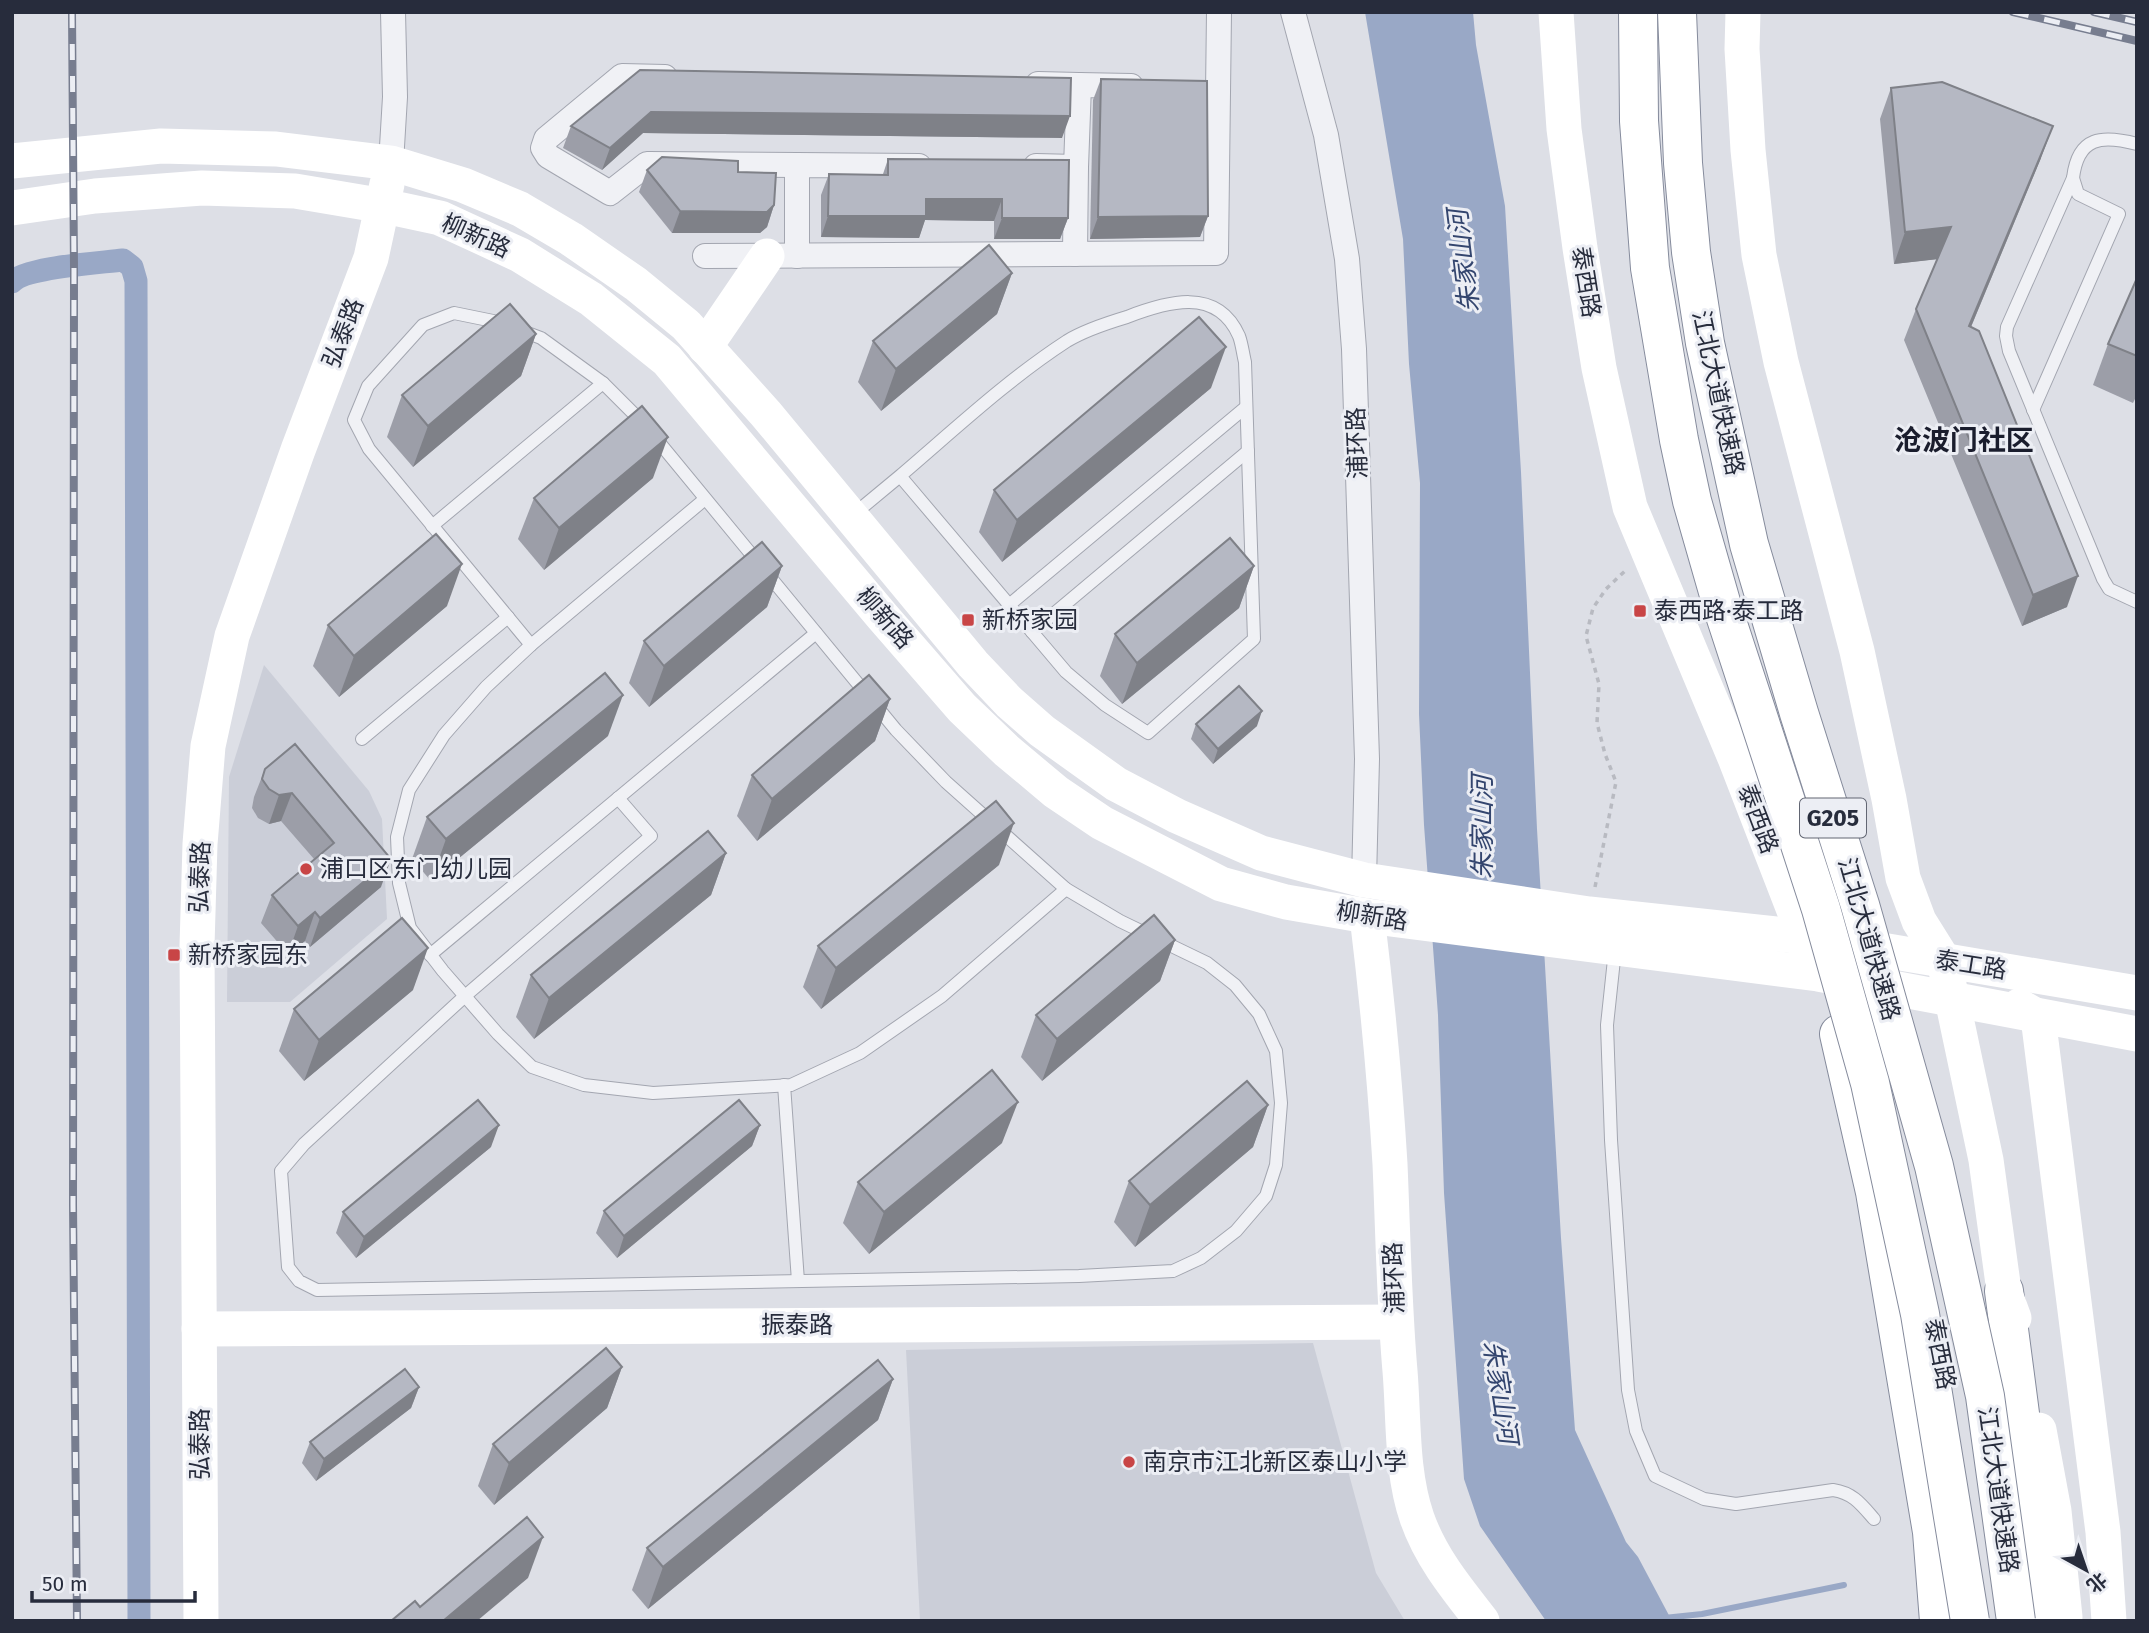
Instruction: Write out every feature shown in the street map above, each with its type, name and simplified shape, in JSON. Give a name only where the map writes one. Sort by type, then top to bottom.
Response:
[{"type":"highway","name":"江北大道快速路","points":[[1638,12],[1639,121],[1648,243],[1659,327],[1681,452],[1723,609],[1821,909],[1870,1083],[1920,1314],[1970,1621]]},
{"type":"highway","name":"江北大道快速路","points":[[1677,12],[1683,163],[1690,240],[1708,356],[1749,544],[1860,905],[1934,1166],[1985,1396],[2016,1621]]},
{"type":"highway","points":[[1839,1034],[1875,1192],[1932,1532],[1939,1621]]},
{"type":"highway","points":[[2004,1292],[2047,1621]]},
{"type":"main road","name":"泰西路","points":[[1556,12],[1564,129],[1599,368],[1630,508],[1735,758],[1805,937],[1839,1034],[1878,1121],[1922,1259],[1990,1621]]},
{"type":"main road","points":[[1744,12],[1742,49],[1748,150],[1759,255],[1781,362],[1857,651],[1903,878],[1919,920],[1944,961],[1953,999],[1986,1160],[2004,1292],[2025,1348],[2054,1511],[2065,1621]]},
{"type":"main road","name":"柳新路","points":[[12,161],[161,146],[276,149],[391,163],[463,185],[520,209],[561,233],[636,284],[686,325],[766,414],[973,664],[1009,702],[1042,731],[1116,784],[1177,816],[1261,853],[1364,880],[1574,911],[1805,937]]},
{"type":"main road","name":"弘泰路","points":[[201,1621],[197,946],[200,844],[208,746],[232,636],[298,450],[371,258],[391,163]]},
{"type":"main road","name":"柳新路","points":[[12,208],[95,196],[202,188],[295,191],[440,218],[520,255],[591,299],[667,360],[962,708],[1056,792],[1102,823],[1222,884],[1286,902],[1367,916],[1818,974]]},
{"type":"main road","points":[[705,347],[782,256]]},
{"type":"main road","name":"浦环路","points":[[1367,916],[1377,993],[1384,1088],[1395,1322],[1407,1474],[1417,1517],[1431,1549],[1448,1578],[1482,1621]]},
{"type":"main road","name":"泰工路","points":[[1805,937],[2137,993]]},
{"type":"main road","points":[[1944,961],[2038,1017],[2103,1532],[2109,1621]]},
{"type":"main road","name":"泰工路","points":[[1818,974],[2137,1034]]},
{"type":"main road","name":"振泰路","points":[[199,1329],[1395,1322]]},
{"type":"street","points":[[391,163],[395,97],[393,12]]},
{"type":"street","points":[[705,256],[1216,253],[1219,12]]},
{"type":"street","name":"浦环路","points":[[1293,12],[1326,135],[1347,259],[1354,349],[1367,759],[1364,880]]},
{"type":"street","points":[[691,78],[622,76],[546,139],[543,148],[548,156],[610,193],[647,164],[937,166]]},
{"type":"street","points":[[1010,84],[1149,87]]},
{"type":"street","points":[[1075,254],[1079,85]]},
{"type":"street","points":[[1190,88],[1218,88]]},
{"type":"street","points":[[782,256],[797,165]]},
{"type":"street","points":[[1006,166],[1076,167]]},
{"type":"lane","points":[[2137,144],[2105,138],[2093,141],[2078,157],[2073,178],[2007,327],[2006,336],[2009,351],[2103,579],[2109,589],[2137,603]]},
{"type":"lane","points":[[2033,410],[2119,214],[2078,194],[2073,178]]},
{"type":"lane","points":[[850,517],[1023,373],[1070,340],[1155,306],[1188,300],[1212,307],[1230,321],[1240,337],[1242,350],[1254,639],[1148,733],[1105,705],[1066,671],[900,476]]},
{"type":"lane","points":[[531,645],[369,449],[354,420],[368,386],[423,325],[454,313],[498,322],[541,338],[603,383],[644,424],[896,730],[946,782],[1066,889],[1120,921],[1208,963],[1235,985],[1259,1014],[1276,1051],[1281,1103],[1276,1165],[1266,1196],[1236,1231],[1201,1258],[1173,1272],[317,1290],[299,1281],[288,1267],[281,1171],[304,1144],[465,996],[651,836],[618,798]]},
{"type":"lane","points":[[432,526],[603,383]]},
{"type":"lane","points":[[1009,605],[1246,407]]},
{"type":"lane","points":[[1032,632],[1248,451]]},
{"type":"lane","points":[[705,499],[531,645],[486,687],[443,735],[409,790],[397,837],[398,884],[410,928],[498,1034],[532,1067],[584,1085],[653,1093],[792,1085],[860,1053],[942,996],[1066,889]]},
{"type":"lane","points":[[362,739],[508,617]]},
{"type":"lane","points":[[430,955],[816,633]]},
{"type":"lane","points":[[1615,949],[1607,1038],[1628,1390],[1636,1431],[1655,1476],[1704,1499],[1736,1504],[1833,1490],[1845,1492],[1857,1499],[1874,1519]]},
{"type":"lane","points":[[784,1085],[798,1281]]},
{"type":"path","points":[[1574,911],[1616,782],[1597,723],[1599,684],[1586,636],[1593,608],[1606,589],[1646,551]]},
{"type":"shaded area","name":"浦口区东门幼儿园","points":[[264,665],[369,791],[382,819],[387,919],[290,1002],[227,1002],[229,777]]},
{"type":"shaded area","name":"南京市江北新区泰山小学","points":[[1313,1343],[1376,1573],[1405,1621],[920,1621],[906,1350]]},
{"type":"water","name":"朱家山河","points":[[1365,12],[1473,12],[1476,45],[1505,206],[1521,472],[1537,829],[1575,1430],[1626,1542],[1638,1557],[1672,1621],[1546,1621],[1480,1526],[1464,1479],[1444,1193],[1438,1015],[1419,714],[1420,483],[1409,364],[1403,239]]},
{"type":"building","points":[[640,70],[1071,78],[1070,116],[651,112],[610,148],[571,126]]},
{"type":"building","points":[[1101,79],[1207,81],[1208,216],[1098,217]]},
{"type":"building","points":[[1942,82],[2053,126],[1969,326],[1979,331],[2078,576],[2033,595],[1916,309],[1951,227],[1905,232],[1891,88]]},
{"type":"building","points":[[662,157],[738,161],[738,172],[776,173],[774,205],[767,212],[680,211],[647,170]]},
{"type":"building","points":[[888,159],[1069,160],[1068,218],[1002,218],[1002,199],[926,199],[926,216],[828,216],[829,174],[888,175]]},
{"type":"building","points":[[989,245],[1012,273],[896,369],[873,341]]},
{"type":"building","points":[[2137,278],[2137,356],[2108,344]]},
{"type":"building","points":[[510,304],[536,334],[428,426],[402,395]]},
{"type":"building","points":[[1199,317],[1226,347],[1017,520],[994,490]]},
{"type":"building","points":[[642,406],[668,437],[559,528],[534,498]]},
{"type":"building","points":[[436,534],[462,564],[354,656],[328,625]]},
{"type":"building","points":[[1230,538],[1254,566],[1137,663],[1115,634]]},
{"type":"building","points":[[762,542],[782,566],[664,666],[644,641]]},
{"type":"building","points":[[605,673],[623,695],[446,839],[427,817]]},
{"type":"building","points":[[869,675],[890,699],[772,799],[752,775]]},
{"type":"building","points":[[1239,686],[1262,711],[1218,749],[1196,724]]},
{"type":"building","points":[[295,744],[391,859],[320,918],[315,912],[298,926],[272,895],[334,843],[292,793],[279,795],[269,789],[262,779],[265,769]]},
{"type":"building","points":[[996,801],[1014,823],[836,968],[818,946]]},
{"type":"building","points":[[708,831],[726,853],[549,998],[531,975]]},
{"type":"building","points":[[1154,915],[1175,940],[1057,1039],[1036,1015]]},
{"type":"building","points":[[402,918],[428,948],[319,1040],[294,1009]]},
{"type":"building","points":[[992,1070],[1018,1102],[884,1212],[858,1182]]},
{"type":"building","points":[[1247,1081],[1268,1105],[1150,1205],[1129,1181]]},
{"type":"building","points":[[478,1100],[499,1125],[364,1237],[343,1212]]},
{"type":"building","points":[[739,1100],[760,1125],[624,1236],[604,1211]]},
{"type":"building","points":[[606,1348],[622,1367],[509,1463],[493,1444]]},
{"type":"building","points":[[878,1360],[893,1379],[663,1567],[647,1548]]},
{"type":"building","points":[[405,1369],[419,1387],[324,1459],[310,1442]]},
{"type":"building","points":[[527,1517],[543,1537],[443,1621],[391,1621],[415,1601],[420,1607]]},
{"type":"waterway","points":[[12,282],[47,269],[123,260],[132,267],[136,281],[139,1621]]},
{"type":"waterway","points":[[1664,1618],[1702,1614],[1844,1585]]},
{"type":"railway","points":[[72,12],[73,1205],[77,1621]]},
{"type":"railway","points":[[2013,12],[2137,41]]},
{"type":"railway","points":[[2094,12],[2137,22]]},
{"type":"place","name":"泰西路·泰工路","points":[[1640,611]]},
{"type":"place","name":"新桥家园","points":[[968,620]]},
{"type":"place","name":"浦口区东门幼儿园","points":[[306,869]]},
{"type":"place","name":"新桥家园东","points":[[174,955]]},
{"type":"place","name":"南京市江北新区泰山小学","points":[[1129,1462]]},
{"type":"district","name":"沧波门社区","points":[[1964,440]]}]
